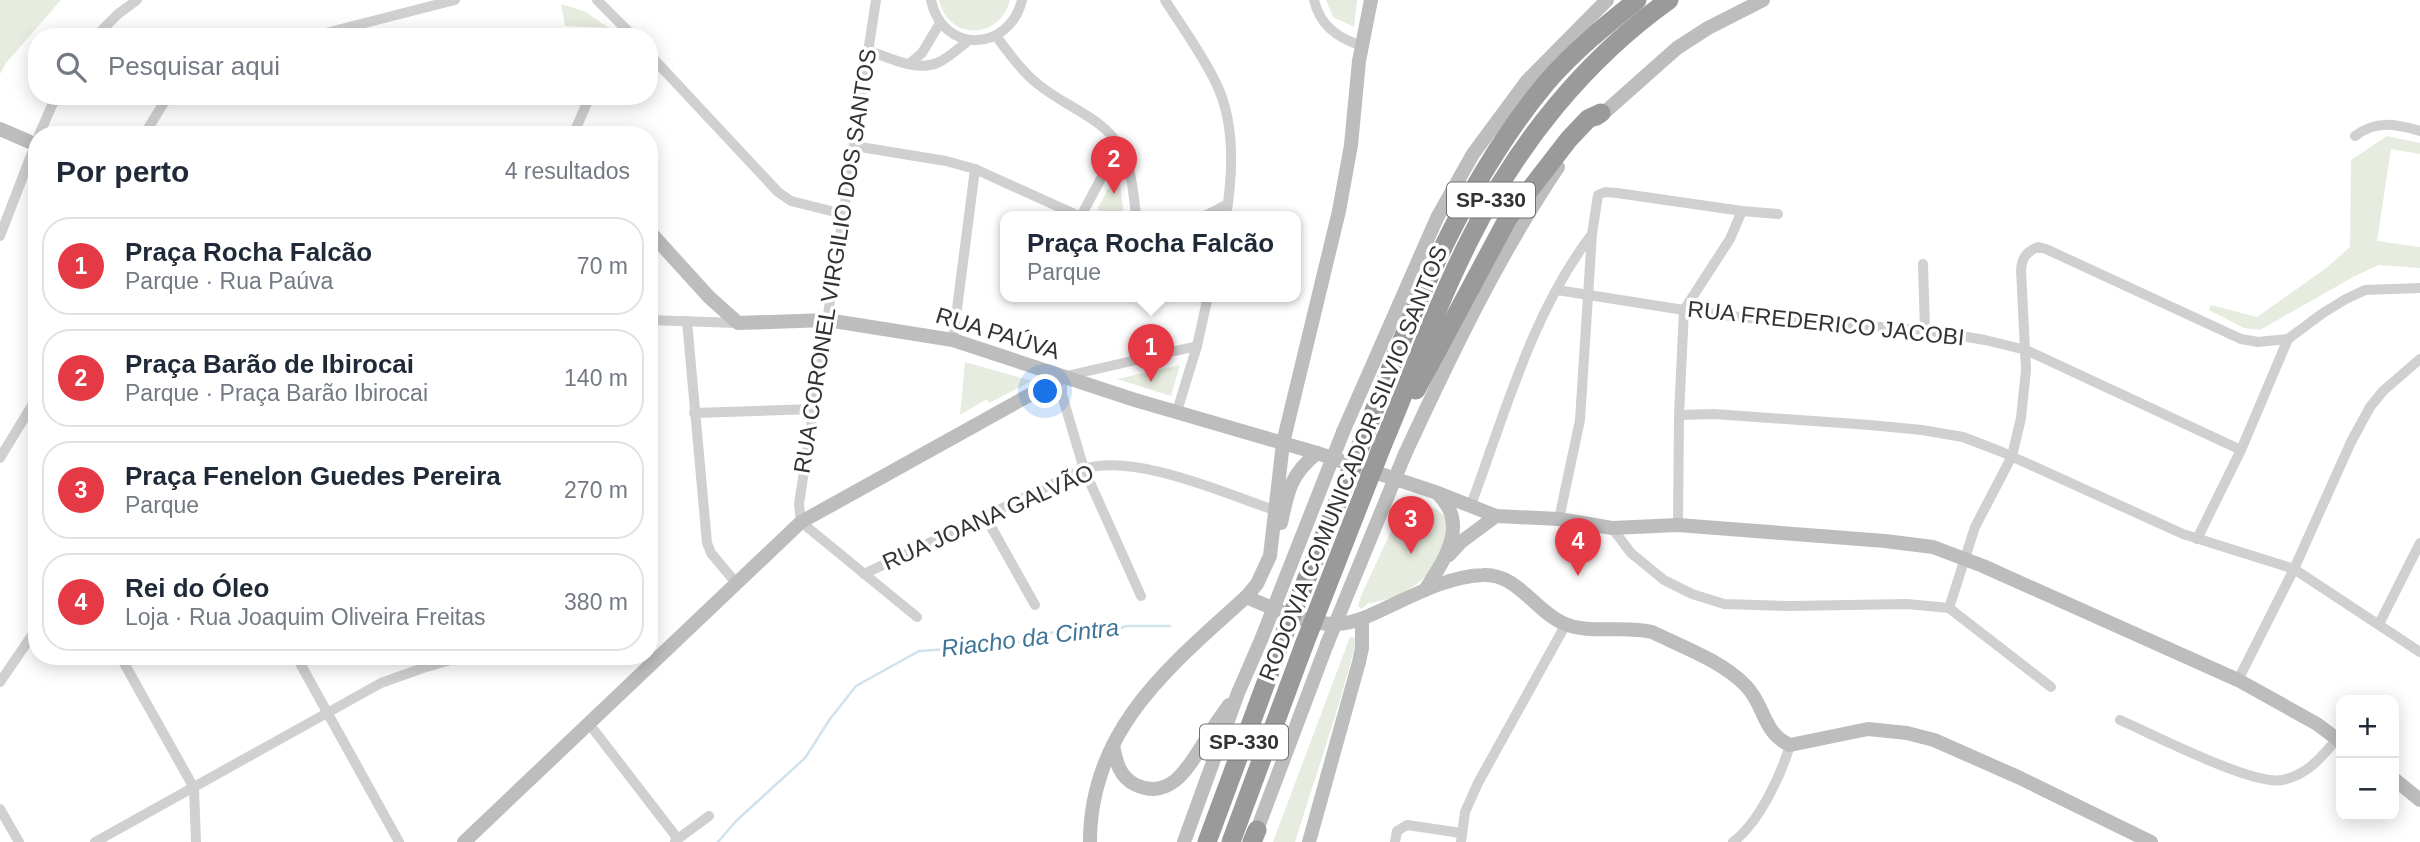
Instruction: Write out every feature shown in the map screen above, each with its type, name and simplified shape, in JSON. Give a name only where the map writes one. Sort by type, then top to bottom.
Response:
[{"type":"highway","name":"RODOVIA COMUNICADOR SILVIO SANTOS","points":[[1231,842],[1376,442],[1398,352],[1432,273],[1490,160],[1548,81],[1594,35],[1637,0]]},
{"type":"highway","name":"RODOVIA COMUNICADOR SILVIO SANTOS","points":[[1207,842],[1271,641],[1376,442],[1471,235],[1515,158],[1559,103],[1605,51],[1668,0]]},
{"type":"highway","points":[[1376,442],[1412,398],[1508,218],[1569,139],[1588,119],[1601,113]]},
{"type":"main road","points":[[1272,547],[1283,443],[1339,211],[1350,145],[1362,0]]},
{"type":"main road","points":[[1360,45],[1371,0]]},
{"type":"main road","points":[[1113,745],[1117,765],[1130,782],[1150,789],[1168,786],[1184,774],[1214,725],[1238,693],[1271,641],[1343,432],[1437,218],[1473,154],[1527,81],[1607,0]]},
{"type":"main road","points":[[1255,838],[1327,644],[1405,454],[1465,325],[1511,240],[1560,164],[1601,113],[1677,48],[1709,27],[1763,0]]},
{"type":"main road","points":[[0,129],[28,138]]},
{"type":"main road","points":[[658,241],[709,297],[738,323]]},
{"type":"main road","name":"RUA PAÚVA","points":[[738,323],[827,320],[953,340],[1062,377],[1317,453],[1437,493],[1496,516]]},
{"type":"main road","points":[[658,659],[801,522],[1062,377]]},
{"type":"main road","points":[[1090,842],[1093,798],[1106,757],[1129,715],[1169,667],[1246,597],[1265,571],[1278,534],[1288,488],[1293,477],[1317,453],[1301,441],[1296,433],[1291,407]]},
{"type":"main road","points":[[1437,493],[1446,501],[1452,520],[1453,530],[1447,558]]},
{"type":"main road","points":[[1425,590],[1461,542],[1496,516],[1565,520],[1612,528],[1678,525],[1916,544],[1933,547],[1963,559],[2238,680],[2317,724],[2336,739]]},
{"type":"main road","points":[[1246,597],[1286,613],[1335,624],[1362,619],[1425,590],[1476,576],[1496,576],[1514,586],[1566,625],[1652,632],[1734,675],[1748,688],[1772,733],[1790,745],[1868,729],[1907,733],[1934,740],[2151,842]]},
{"type":"main road","points":[[1309,842],[1359,662],[1362,619]]},
{"type":"main road","points":[[464,842],[652,665]]},
{"type":"main road","points":[[1184,842],[1238,693]]},
{"type":"main road","points":[[2399,781],[2420,792]]},
{"type":"main road","points":[[2399,782],[2420,800]]},
{"type":"street","points":[[104,28],[137,0]]},
{"type":"street","points":[[345,28],[455,0]]},
{"type":"street","points":[[597,0],[625,28]]},
{"type":"street","name":"RUA CORONEL VIRGILIO DOS SANTOS","points":[[801,522],[801,482],[876,0]]},
{"type":"street","points":[[931,0],[933,11],[940,23],[953,34],[969,40],[996,36],[1008,27],[1017,16],[1022,0]]},
{"type":"street","points":[[1165,0],[1216,83],[1223,100],[1230,143],[1227,210]]},
{"type":"street","points":[[1314,0],[1316,11],[1332,32],[1360,45]]},
{"type":"street","points":[[909,64],[922,53],[940,23]]},
{"type":"street","points":[[996,36],[1038,85],[1100,126],[1119,145],[1129,169],[1135,211]]},
{"type":"street","points":[[867,50],[919,66],[937,63],[969,40]]},
{"type":"street","points":[[658,64],[778,192],[791,201],[843,214]]},
{"type":"street","points":[[43,126],[52,105]]},
{"type":"street","points":[[150,126],[162,105]]},
{"type":"street","points":[[577,126],[586,105]]},
{"type":"street","points":[[2354,136],[2364,129],[2381,124],[2420,131]]},
{"type":"street","points":[[1083,211],[1119,145]]},
{"type":"street","points":[[853,146],[946,161],[975,169],[1069,211]]},
{"type":"street","points":[[0,234],[28,164]]},
{"type":"street","points":[[953,340],[975,169]]},
{"type":"street","points":[[1565,520],[1567,488],[1580,420],[1592,234],[1599,194],[1617,192],[1777,214]]},
{"type":"street","points":[[1678,525],[1684,310],[1730,239],[1742,211]]},
{"type":"street","points":[[1471,505],[1522,368],[1556,290],[1574,257],[1592,234]]},
{"type":"street","points":[[1949,608],[1975,527],[2012,456],[2025,398],[2026,350],[2021,261],[2031,250],[2038,247],[2046,249],[2241,339],[2258,342],[2288,339]]},
{"type":"street","points":[[1923,264],[1925,330]]},
{"type":"street","points":[[2197,539],[2241,450],[2288,339],[2323,313],[2365,290],[2420,288]]},
{"type":"street","name":"RUA FREDERICO JACOBI","points":[[1556,290],[1748,318],[1925,330],[1976,338],[2026,350],[2241,450]]},
{"type":"street","points":[[1177,411],[1197,346],[1207,302]]},
{"type":"street","name":"RUA PAÚVA","points":[[658,320],[738,323]]},
{"type":"street","points":[[687,321],[708,543],[711,554],[736,583]]},
{"type":"street","points":[[1141,596],[1084,469],[1062,395],[1062,377],[1197,346]]},
{"type":"street","points":[[2238,680],[2370,407],[2383,391],[2420,359]]},
{"type":"street","points":[[694,413],[814,409]]},
{"type":"street","points":[[1,453],[28,411]]},
{"type":"street","points":[[1679,415],[1714,414],[1922,430],[1964,437],[2197,539],[2294,569],[2420,652]]},
{"type":"street","name":"RUA JOANA GALVÃO","points":[[864,574],[1084,469],[1098,465],[1139,467],[1274,510]]},
{"type":"street","points":[[985,516],[1035,605]]},
{"type":"street","points":[[801,522],[917,617]]},
{"type":"street","points":[[1612,528],[1631,553],[1664,580],[1692,594],[1724,604],[1907,604],[1949,608],[2051,687]]},
{"type":"street","points":[[2379,624],[2420,543]]},
{"type":"street","points":[[1395,842],[1398,831],[1407,825],[1461,837],[1465,812],[1492,756],[1566,625]]},
{"type":"street","points":[[0,682],[28,641]]},
{"type":"street","points":[[125,665],[194,788],[196,842]]},
{"type":"street","points":[[301,665],[399,842]]},
{"type":"street","points":[[95,842],[381,683],[433,665]]},
{"type":"street","points":[[644,665],[647,670]]},
{"type":"street","points":[[2120,720],[2229,768],[2266,781],[2280,780],[2310,769],[2336,744]]},
{"type":"street","points":[[590,725],[676,840],[709,816]]},
{"type":"street","points":[[1733,842],[1756,815],[1777,780],[1790,745]]},
{"type":"street","points":[[0,809],[19,842]]},
{"type":"shaded area","points":[[0,0],[61,0],[37,28],[28,28],[28,38],[0,74]]},
{"type":"shaded area","points":[[939,0],[1010,0],[996,23],[974,30],[963,29],[952,23]]},
{"type":"shaded area","points":[[1326,0],[1357,0],[1354,27],[1333,17]]},
{"type":"shaded area","points":[[561,4],[584,11],[609,28],[565,26]]},
{"type":"shaded area","points":[[2387,136],[2420,143],[2420,154],[2391,149],[2377,241],[2420,247],[2420,268],[2379,265],[2260,330],[2244,328],[2209,310],[2211,305],[2257,317],[2325,269],[2350,247],[2351,160]]},
{"type":"shaded area","points":[[1118,170],[1123,211],[1097,210]]},
{"type":"shaded area","points":[[965,362],[1032,381],[989,403],[987,399],[960,415]]},
{"type":"shaded area","points":[[1180,365],[1171,396],[1117,379]]},
{"type":"shaded area","points":[[1406,499],[1427,505],[1442,514],[1447,524],[1443,545],[1433,567],[1419,582],[1394,597],[1368,603],[1362,609],[1358,606],[1361,596]]},
{"type":"shaded area","points":[[1350,637],[1357,638],[1295,842],[1273,842]]},
{"type":"waterway","name":"Riacho da Cintra","points":[[718,842],[736,821],[805,758],[830,719],[856,686],[919,651],[1010,645],[1071,629],[1100,634],[1127,626],[1170,626]]},
{"type":"place","name":"Praça Barão de Ibirocai","points":[[1114,194]]},
{"type":"place","name":"Praça Rocha Falcão","points":[[1151,382]]},
{"type":"place","name":"Praça Fenelon Guedes Pereira","points":[[1411,554]]},
{"type":"place","name":"Rei do Óleo","points":[[1578,576]]}]
